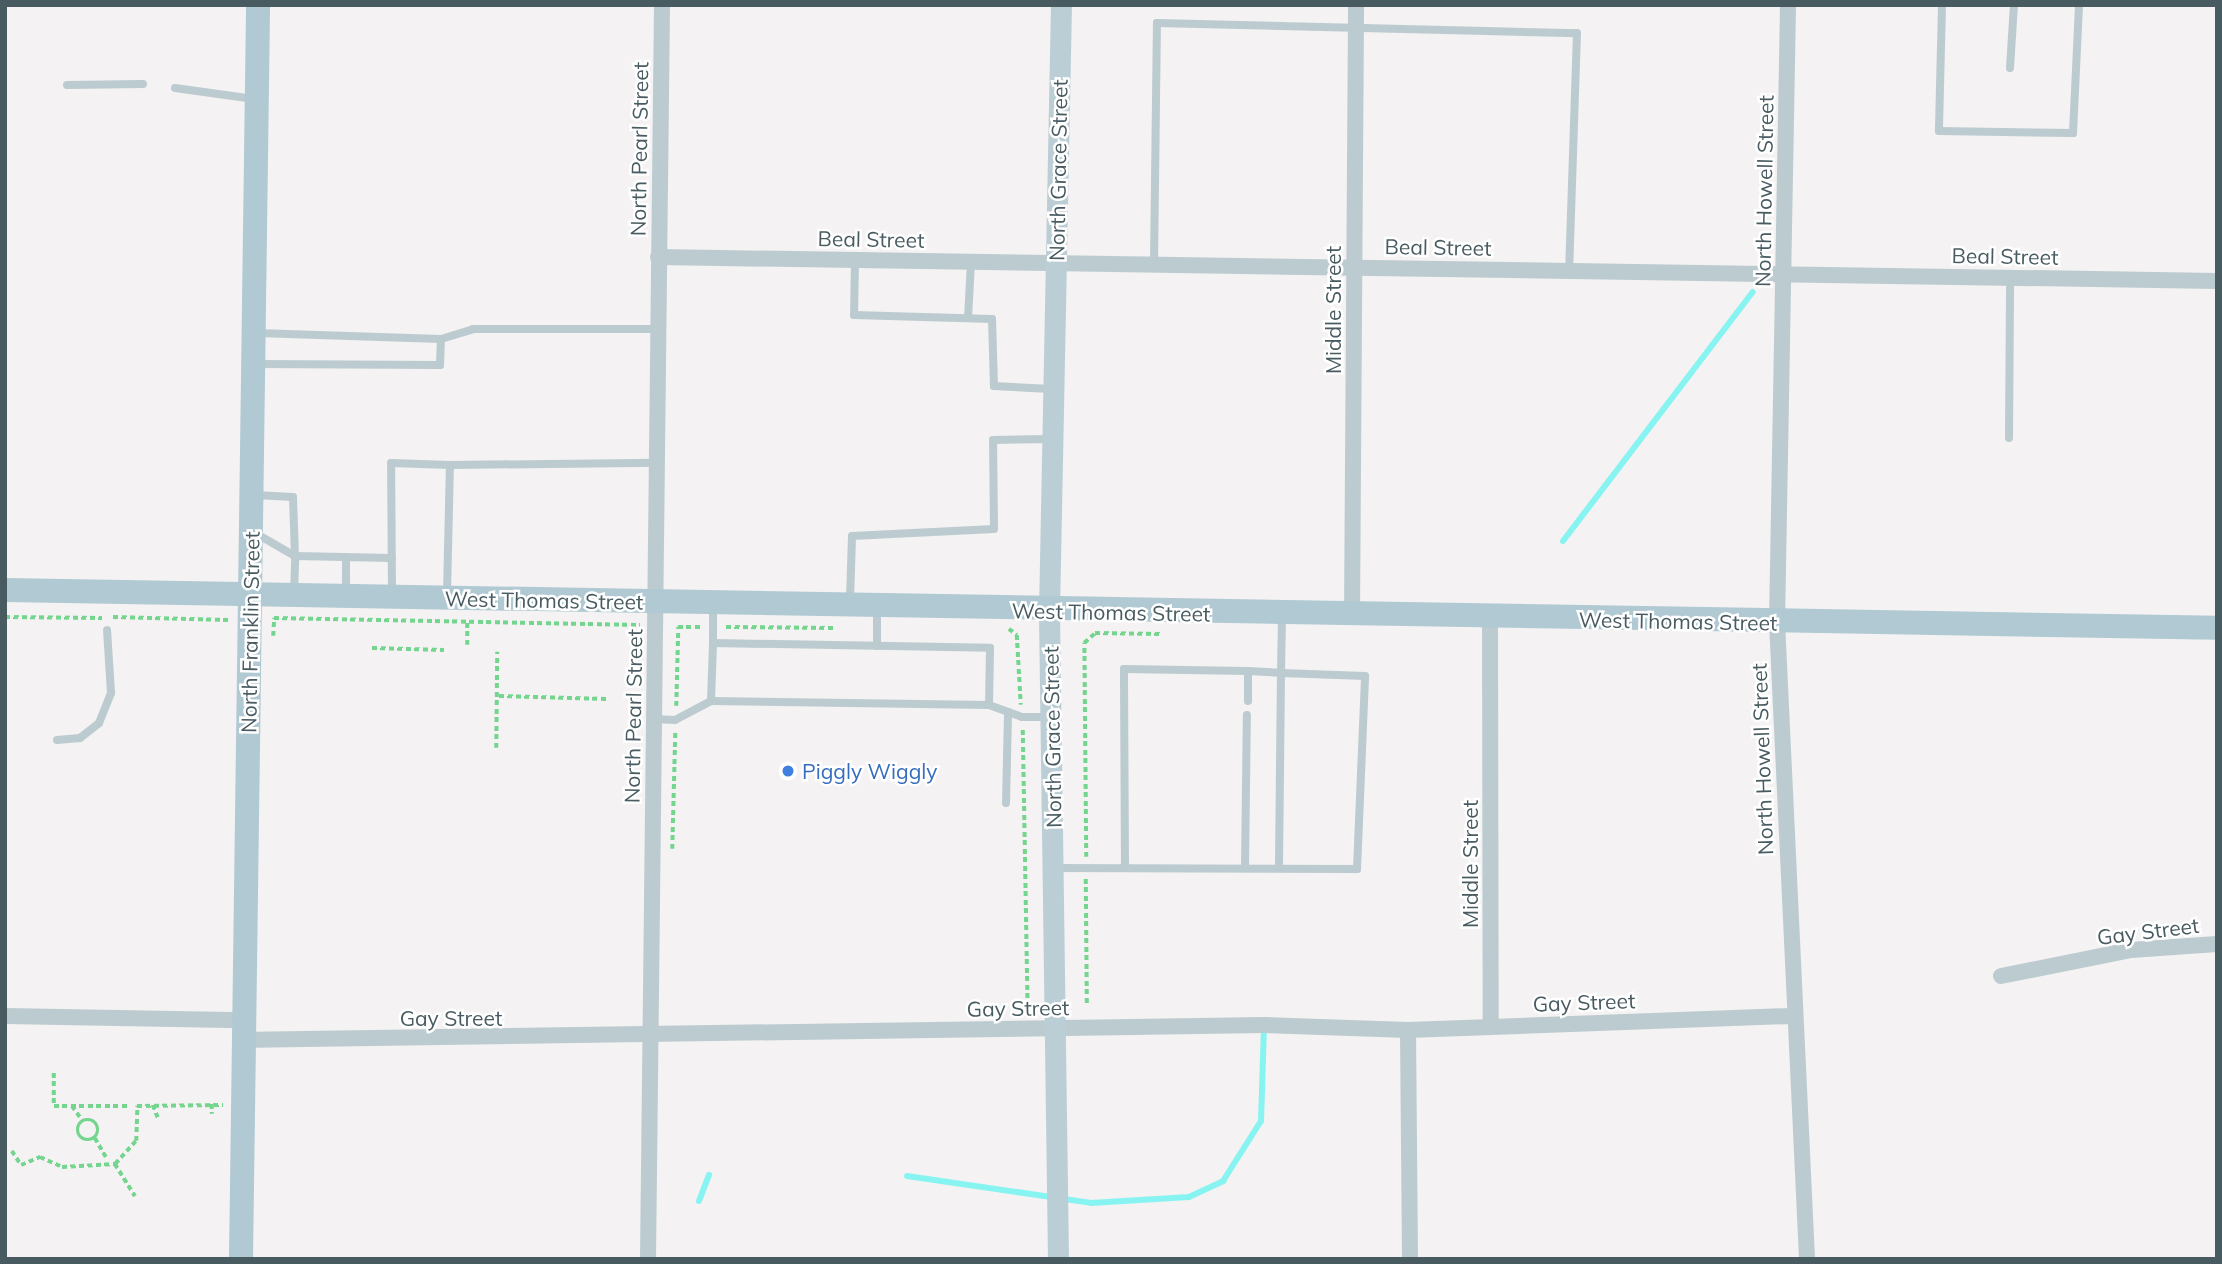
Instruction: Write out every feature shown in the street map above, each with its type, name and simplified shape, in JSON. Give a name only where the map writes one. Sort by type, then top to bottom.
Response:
[{"type":"main road","name":"North Franklin Street","points":[[241,1259],[258,5]]},
{"type":"main road","name":"North Grace Street","points":[[1058,1259],[1058,1028],[1049,612],[1061,5]]},
{"type":"main road","name":"West Thomas Street","points":[[5,590],[656,602],[713,615],[850,607],[2217,628]]},
{"type":"street","name":"North Pearl Street","points":[[648,1259],[662,5]]},
{"type":"street","name":"Middle Street","points":[[1352,616],[1356,5]]},
{"type":"street","name":"North Howell Street","points":[[1788,5],[1777,622],[1793,1016],[1807,1259]]},
{"type":"street","name":"Beal Street","points":[[658,257],[2217,281]]},
{"type":"street","name":"Middle Street","points":[[1490,618],[1492,1027]]},
{"type":"street","name":"Gay Street","points":[[2001,976],[2132,950],[2217,944]]},
{"type":"street","name":"Gay Street","points":[[5,1016],[244,1030],[649,1037],[1058,1028],[1408,1030],[1793,1016]]},
{"type":"street","points":[[1408,1030],[1410,1259]]},
{"type":"lane","points":[[1942,5],[1939,131],[2073,133],[2079,5]]},
{"type":"lane","points":[[2010,68],[2014,5]]},
{"type":"lane","points":[[1154,264],[1157,23],[1577,33],[1569,270]]},
{"type":"lane","points":[[67,85],[143,84]]},
{"type":"lane","points":[[176,88],[257,99]]},
{"type":"lane","points":[[855,260],[854,314],[992,319],[994,386],[1054,389]]},
{"type":"lane","points":[[968,318],[971,262]]},
{"type":"lane","points":[[2009,438],[2010,278]]},
{"type":"lane","points":[[255,333],[441,339],[473,330],[659,329]]},
{"type":"lane","points":[[254,364],[440,365],[441,339]]},
{"type":"lane","points":[[850,607],[852,536],[994,529],[993,440],[1053,439]]},
{"type":"lane","points":[[392,598],[391,463],[658,463]]},
{"type":"lane","points":[[447,599],[450,465]]},
{"type":"lane","points":[[253,495],[293,497],[294,596]]},
{"type":"lane","points":[[252,531],[295,556],[392,558]]},
{"type":"lane","points":[[345,597],[346,557]]},
{"type":"lane","points":[[877,608],[877,646]]},
{"type":"lane","points":[[711,701],[713,615]]},
{"type":"lane","points":[[1279,868],[1282,615]]},
{"type":"lane","points":[[57,740],[79,738],[99,723],[111,693],[107,630]]},
{"type":"lane","points":[[713,643],[990,648],[989,705]]},
{"type":"lane","points":[[1055,868],[1357,869],[1365,676],[1124,669],[1125,868]]},
{"type":"lane","points":[[1248,671],[1248,701]]},
{"type":"lane","points":[[654,719],[675,720],[711,701],[989,705],[1022,717],[1052,717]]},
{"type":"lane","points":[[1006,803],[1008,712]]},
{"type":"lane","points":[[1245,868],[1247,715]]},
{"type":"path","points":[[672,857],[678,627],[713,615],[836,628]]},
{"type":"path","points":[[5,617],[232,616]]},
{"type":"path","points":[[273,646],[274,618],[641,625],[641,639]]},
{"type":"path","points":[[467,623],[467,645]]},
{"type":"path","points":[[996,629],[1017,635],[1022,717],[1028,1014]]},
{"type":"path","points":[[1087,1006],[1084,643],[1095,633],[1175,634]]},
{"type":"path","points":[[372,648],[444,650]]},
{"type":"path","points":[[496,748],[499,696],[497,652]]},
{"type":"path","points":[[499,696],[607,699]]},
{"type":"path","points":[[54,1073],[54,1106],[128,1107]]},
{"type":"path","points":[[212,1104],[212,1114]]},
{"type":"path","points":[[153,1105],[158,1118]]},
{"type":"path","points":[[183,1105],[183,1113]]},
{"type":"path","points":[[72,1106],[83,1121],[95,1122],[95,1138],[106,1157]]},
{"type":"path","points":[[12,1151],[21,1165],[40,1157],[62,1167],[115,1164],[136,1141],[137,1106],[228,1106]]},
{"type":"path","points":[[83,1121],[79,1136],[95,1138]]},
{"type":"path","points":[[115,1164],[135,1196]]},
{"type":"waterway","points":[[1563,541],[1753,292]]},
{"type":"waterway","points":[[907,1176],[1091,1203],[1189,1197],[1223,1181],[1261,1121],[1264,1027]]},
{"type":"waterway","points":[[699,1201],[709,1175]]},
{"type":"place","name":"Piggly Wiggly","points":[[788,771]]}]
